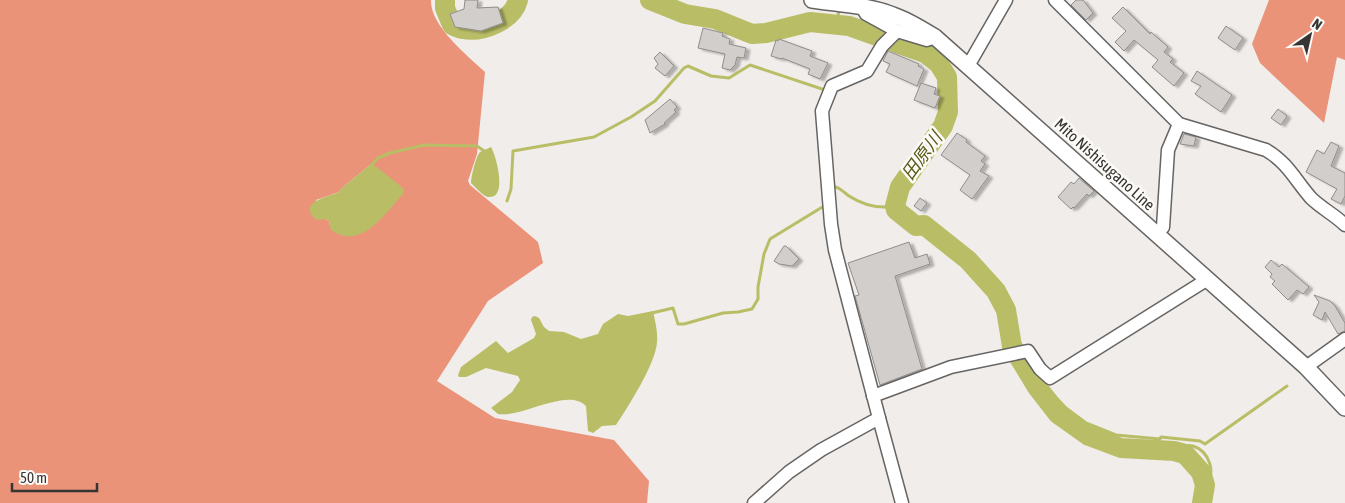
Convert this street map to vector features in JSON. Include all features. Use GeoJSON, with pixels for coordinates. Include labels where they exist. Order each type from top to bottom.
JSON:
{"type":"FeatureCollection","features":[{"type":"Feature","properties":{"kind":"main road","name":"Mito Nishisugano Line"},"geometry":{"type":"LineString","coordinates":[[812,0],[892,14],[935,37],[1306,367],[1345,408]]}},
{"type":"Feature","properties":{"kind":"street"},"geometry":{"type":"LineString","coordinates":[[968,66],[1006,0]]}},
{"type":"Feature","properties":{"kind":"street"},"geometry":{"type":"LineString","coordinates":[[1056,0],[1179,124],[1266,150],[1276,156],[1287,166],[1312,199],[1345,225]]}},
{"type":"Feature","properties":{"kind":"street"},"geometry":{"type":"LineString","coordinates":[[862,8],[866,14],[895,33],[927,40],[935,37]]}},
{"type":"Feature","properties":{"kind":"street"},"geometry":{"type":"LineString","coordinates":[[895,33],[882,46],[867,70],[832,86],[822,111],[831,224],[835,250],[902,503]]}},
{"type":"Feature","properties":{"kind":"street"},"geometry":{"type":"LineString","coordinates":[[1157,234],[1163,227],[1168,150],[1179,124]]}},
{"type":"Feature","properties":{"kind":"street"},"geometry":{"type":"LineString","coordinates":[[873,396],[951,367],[1028,351],[1040,369],[1050,378],[1208,279]]}},
{"type":"Feature","properties":{"kind":"street"},"geometry":{"type":"LineString","coordinates":[[1306,367],[1344,341]]}},
{"type":"Feature","properties":{"kind":"street"},"geometry":{"type":"LineString","coordinates":[[754,503],[789,472],[821,450],[879,418]]}},
{"type":"Feature","properties":{"kind":"shaded area"},"geometry":{"type":"Polygon","coordinates":[[[0,0],[431,0],[436,20],[443,30],[485,72],[477,154],[468,181],[470,185],[538,242],[543,263],[488,301],[437,381],[495,418],[614,440],[649,481],[647,503],[0,503],[0,0]],[[371,164],[339,192],[316,200],[330,225],[371,164]]]}},
{"type":"Feature","properties":{"kind":"shaded area"},"geometry":{"type":"Polygon","coordinates":[[[1269,0],[1345,0],[1345,60],[1337,57],[1324,123],[1260,63],[1252,44],[1269,0]]]}},
{"type":"Feature","properties":{"kind":"shaded area"},"geometry":{"type":"Polygon","coordinates":[[[491,147],[498,167],[499,184],[495,196],[487,197],[471,183],[478,154],[491,147]]]}},
{"type":"Feature","properties":{"kind":"shaded area"},"geometry":{"type":"Polygon","coordinates":[[[371,164],[404,189],[403,194],[372,227],[352,236],[342,235],[331,230],[329,221],[325,219],[317,220],[311,214],[310,209],[312,205],[321,199],[339,192],[371,164]]]}},
{"type":"Feature","properties":{"kind":"shaded area"},"geometry":{"type":"Polygon","coordinates":[[[653,311],[657,330],[657,342],[647,373],[616,425],[602,426],[593,433],[588,431],[586,406],[578,401],[556,401],[520,412],[498,414],[491,408],[512,392],[520,380],[518,376],[486,368],[466,377],[459,377],[458,375],[461,367],[496,341],[508,353],[534,338],[536,334],[531,320],[535,316],[539,318],[544,327],[549,331],[564,332],[581,339],[598,334],[603,324],[618,314],[628,316],[653,311]]]}},
{"type":"Feature","properties":{"kind":"building"},"geometry":{"type":"Polygon","coordinates":[[[465,0],[478,0],[477,8],[498,7],[503,23],[481,31],[455,27],[450,14],[464,9],[465,0]]]}},
{"type":"Feature","properties":{"kind":"building"},"geometry":{"type":"Polygon","coordinates":[[[1076,0],[1083,0],[1093,13],[1086,20],[1071,5],[1076,0]]]}},
{"type":"Feature","properties":{"kind":"building"},"geometry":{"type":"Polygon","coordinates":[[[1123,7],[1150,34],[1151,32],[1168,47],[1164,52],[1173,59],[1170,62],[1184,73],[1174,86],[1152,67],[1158,60],[1134,40],[1124,51],[1115,42],[1126,31],[1112,18],[1123,7]]]}},
{"type":"Feature","properties":{"kind":"building"},"geometry":{"type":"Polygon","coordinates":[[[1226,26],[1243,38],[1235,50],[1218,38],[1226,26]]]}},
{"type":"Feature","properties":{"kind":"building"},"geometry":{"type":"Polygon","coordinates":[[[703,28],[723,33],[722,36],[730,39],[729,44],[746,48],[744,58],[737,57],[735,65],[730,70],[722,68],[725,54],[698,48],[703,28]]]}},
{"type":"Feature","properties":{"kind":"building"},"geometry":{"type":"Polygon","coordinates":[[[779,39],[812,51],[810,56],[828,63],[820,79],[808,74],[810,69],[782,58],[771,56],[776,40],[778,41],[779,39]]]}},
{"type":"Feature","properties":{"kind":"building"},"geometry":{"type":"Polygon","coordinates":[[[888,51],[919,64],[918,66],[924,69],[917,86],[886,72],[890,64],[883,61],[888,51]]]}},
{"type":"Feature","properties":{"kind":"building"},"geometry":{"type":"Polygon","coordinates":[[[660,52],[674,66],[665,76],[655,68],[658,64],[654,58],[660,52]]]}},
{"type":"Feature","properties":{"kind":"building"},"geometry":{"type":"Polygon","coordinates":[[[1197,71],[1232,95],[1221,112],[1195,94],[1201,86],[1191,81],[1197,71]]]}},
{"type":"Feature","properties":{"kind":"building"},"geometry":{"type":"Polygon","coordinates":[[[921,83],[936,88],[934,94],[940,96],[935,108],[914,100],[921,83]]]}},
{"type":"Feature","properties":{"kind":"building"},"geometry":{"type":"Polygon","coordinates":[[[670,99],[677,107],[674,110],[676,112],[665,124],[650,133],[645,120],[670,99]]]}},
{"type":"Feature","properties":{"kind":"building"},"geometry":{"type":"Polygon","coordinates":[[[1278,109],[1287,116],[1281,125],[1271,118],[1278,109]]]}},
{"type":"Feature","properties":{"kind":"building"},"geometry":{"type":"Polygon","coordinates":[[[957,133],[985,156],[981,161],[985,164],[980,171],[989,176],[972,199],[960,190],[970,175],[941,155],[957,133]]]}},
{"type":"Feature","properties":{"kind":"building"},"geometry":{"type":"Polygon","coordinates":[[[1184,134],[1196,137],[1194,146],[1180,144],[1184,134]]]}},
{"type":"Feature","properties":{"kind":"building"},"geometry":{"type":"Polygon","coordinates":[[[1331,142],[1339,146],[1331,166],[1345,173],[1345,196],[1341,204],[1331,199],[1337,189],[1306,172],[1317,150],[1324,154],[1331,142]]]}},
{"type":"Feature","properties":{"kind":"building"},"geometry":{"type":"Polygon","coordinates":[[[1079,178],[1094,191],[1089,196],[1087,194],[1071,209],[1058,197],[1071,182],[1074,184],[1079,178]]]}},
{"type":"Feature","properties":{"kind":"building"},"geometry":{"type":"Polygon","coordinates":[[[920,198],[927,203],[921,211],[914,206],[920,198]]]}},
{"type":"Feature","properties":{"kind":"building"},"geometry":{"type":"Polygon","coordinates":[[[909,242],[915,258],[927,254],[930,264],[895,276],[922,369],[880,385],[855,296],[859,295],[848,263],[909,242]]]}},
{"type":"Feature","properties":{"kind":"building"},"geometry":{"type":"Polygon","coordinates":[[[784,246],[799,259],[792,266],[779,264],[774,261],[784,246]]]}},
{"type":"Feature","properties":{"kind":"building"},"geometry":{"type":"Polygon","coordinates":[[[1271,260],[1279,267],[1282,264],[1309,287],[1303,294],[1297,290],[1288,300],[1272,284],[1275,281],[1270,277],[1272,274],[1265,267],[1271,260]]]}},
{"type":"Feature","properties":{"kind":"building"},"geometry":{"type":"Polygon","coordinates":[[[1314,295],[1330,301],[1335,306],[1345,323],[1345,331],[1338,334],[1325,312],[1322,320],[1313,315],[1319,302],[1314,295]]]}},
{"type":"Feature","properties":{"kind":"waterway","name":"田原川"},"geometry":{"type":"LineString","coordinates":[[445,0],[445,8],[452,25],[461,29],[471,30],[488,27],[504,19],[510,14],[518,0]]}},
{"type":"Feature","properties":{"kind":"waterway","name":"田原川"},"geometry":{"type":"LineString","coordinates":[[650,0],[685,14],[715,19],[752,34],[766,33],[810,22],[849,26],[925,53],[939,64],[947,77],[948,112],[943,126],[900,187],[895,206],[896,210],[916,226],[924,225],[968,260],[996,291],[1006,310],[1012,346],[1037,387],[1058,414],[1089,436],[1121,448],[1174,451],[1185,454],[1201,472],[1205,485],[1202,503]]}},
{"type":"Feature","properties":{"kind":"waterway"},"geometry":{"type":"LineString","coordinates":[[835,24],[839,12]]}},
{"type":"Feature","properties":{"kind":"waterway"},"geometry":{"type":"LineString","coordinates":[[886,50],[898,43]]}},
{"type":"Feature","properties":{"kind":"waterway"},"geometry":{"type":"LineString","coordinates":[[507,201],[511,189],[513,151],[594,137],[631,117],[655,101],[684,68],[688,66],[711,76],[729,78],[750,65],[828,91]]}},
{"type":"Feature","properties":{"kind":"waterway"},"geometry":{"type":"LineString","coordinates":[[371,166],[378,158],[390,153],[424,145],[477,146],[487,153]]}},
{"type":"Feature","properties":{"kind":"waterway"},"geometry":{"type":"LineString","coordinates":[[833,186],[865,204],[877,207],[895,206]]}},
{"type":"Feature","properties":{"kind":"waterway"},"geometry":{"type":"LineString","coordinates":[[652,313],[673,308],[678,324],[684,324],[723,313],[752,309],[758,299],[758,287],[764,254],[770,239],[824,206],[824,204]]}},
{"type":"Feature","properties":{"kind":"waterway"},"geometry":{"type":"LineString","coordinates":[[1006,310],[1013,323],[1021,349]]}},
{"type":"Feature","properties":{"kind":"waterway"},"geometry":{"type":"LineString","coordinates":[[1022,354],[1025,365],[1066,408],[1086,423],[1116,435],[1160,439],[1161,437],[1200,441],[1205,444],[1287,386]]}},
{"type":"Feature","properties":{"kind":"waterway"},"geometry":{"type":"LineString","coordinates":[[1166,450],[1180,446],[1193,446],[1199,449],[1210,463],[1209,480],[1205,485]]}}]}
